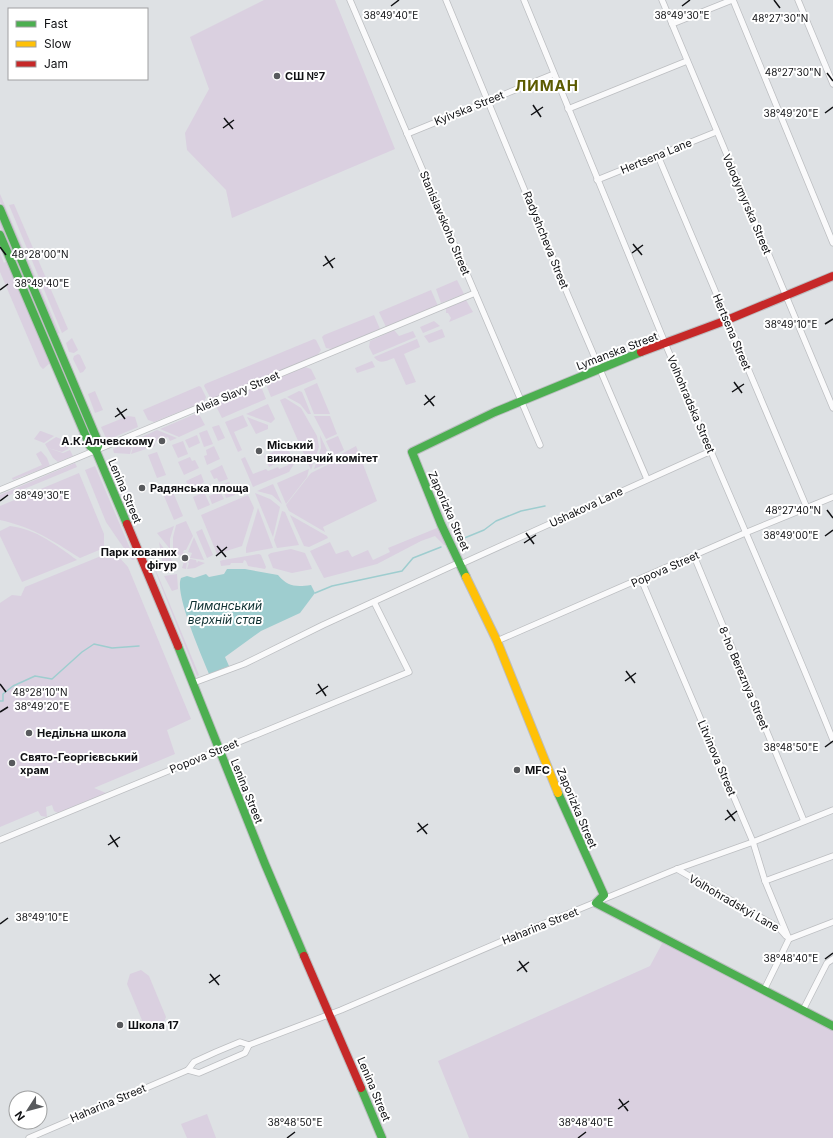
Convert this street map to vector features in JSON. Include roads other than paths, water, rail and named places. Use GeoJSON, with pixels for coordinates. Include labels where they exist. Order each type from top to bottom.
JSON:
{"type":"FeatureCollection","features":[{"type":"Feature","properties":{"kind":"street","name":"Stanislavskoho Street"},"geometry":{"type":"LineString","coordinates":[[350,0],[540,445]]}},
{"type":"Feature","properties":{"kind":"street","name":"Radyshcheva Street"},"geometry":{"type":"LineString","coordinates":[[446,0],[647,479]]}},
{"type":"Feature","properties":{"kind":"street","name":"Volhohradska Street"},"geometry":{"type":"LineString","coordinates":[[524,0],[665,344],[802,663],[833,740]]}},
{"type":"Feature","properties":{"kind":"street","name":"Volodymyrska Street"},"geometry":{"type":"LineString","coordinates":[[662,0],[716,132],[833,408]]}},
{"type":"Feature","properties":{"kind":"street"},"geometry":{"type":"LineString","coordinates":[[672,24],[732,0],[833,243]]}},
{"type":"Feature","properties":{"kind":"street"},"geometry":{"type":"LineString","coordinates":[[798,0],[833,84]]}},
{"type":"Feature","properties":{"kind":"street"},"geometry":{"type":"LineString","coordinates":[[568,109],[687,61]]}},
{"type":"Feature","properties":{"kind":"street","name":"Kyivska Street"},"geometry":{"type":"LineString","coordinates":[[406,134],[554,74]]}},
{"type":"Feature","properties":{"kind":"street","name":"Hertsena Lane"},"geometry":{"type":"LineString","coordinates":[[597,180],[716,132]]}},
{"type":"Feature","properties":{"kind":"street","name":"Hertsena Street"},"geometry":{"type":"LineString","coordinates":[[658,156],[807,508]]}},
{"type":"Feature","properties":{"kind":"street","name":"Lenina Street"},"geometry":{"type":"LineString","coordinates":[[0,209],[99,444],[96,451]]}},
{"type":"Feature","properties":{"kind":"street","name":"Lenina Street"},"geometry":{"type":"LineString","coordinates":[[0,235],[90,446],[96,451],[193,683],[265,864],[382,1138]]}},
{"type":"Feature","properties":{"kind":"street","name":"Lymanska Street"},"geometry":{"type":"LineString","coordinates":[[412,452],[521,401],[600,368],[727,320],[833,276]]}},
{"type":"Feature","properties":{"kind":"street","name":"Aleia Slavy Street"},"geometry":{"type":"LineString","coordinates":[[0,490],[475,293]]}},
{"type":"Feature","properties":{"kind":"street","name":"Ushakova Lane"},"geometry":{"type":"LineString","coordinates":[[193,683],[244,664],[323,625],[456,564],[461,564],[711,451]]}},
{"type":"Feature","properties":{"kind":"street","name":"Zaporizka Street"},"geometry":{"type":"LineString","coordinates":[[412,452],[441,524],[497,641],[563,806],[604,895],[596,903]]}},
{"type":"Feature","properties":{"kind":"street","name":"Popova Street"},"geometry":{"type":"LineString","coordinates":[[497,641],[745,533],[833,497]]}},
{"type":"Feature","properties":{"kind":"street","name":"8-ho Bereznya Street"},"geometry":{"type":"LineString","coordinates":[[694,556],[804,821]]}},
{"type":"Feature","properties":{"kind":"street","name":"Litvinova Street"},"geometry":{"type":"LineString","coordinates":[[641,579],[753,842],[765,881],[789,939]]}},
{"type":"Feature","properties":{"kind":"street","name":"Popova Street"},"geometry":{"type":"LineString","coordinates":[[0,840],[409,672],[374,602]]}},
{"type":"Feature","properties":{"kind":"street","name":"Haharina Street"},"geometry":{"type":"LineString","coordinates":[[188,1070],[199,1073],[244,1053],[249,1045],[329,1014],[677,870],[833,810]]}},
{"type":"Feature","properties":{"kind":"street"},"geometry":{"type":"LineString","coordinates":[[765,881],[833,856]]}},
{"type":"Feature","properties":{"kind":"street","name":"Volhohradskyi Lane"},"geometry":{"type":"LineString","coordinates":[[677,870],[779,928],[789,939]]}},
{"type":"Feature","properties":{"kind":"street"},"geometry":{"type":"LineString","coordinates":[[596,903],[833,1026]]}},
{"type":"Feature","properties":{"kind":"street"},"geometry":{"type":"LineString","coordinates":[[764,990],[789,939],[833,922]]}},
{"type":"Feature","properties":{"kind":"street"},"geometry":{"type":"LineString","coordinates":[[803,1010],[827,963],[833,959]]}},
{"type":"Feature","properties":{"kind":"street","name":"Haharina Street"},"geometry":{"type":"LineString","coordinates":[[29,1138],[188,1070],[194,1062],[240,1042],[249,1045]]}},
{"type":"Feature","properties":{"kind":"water","name":"Лиманський верхній став"},"geometry":{"type":"Polygon","coordinates":[[[227,569],[245,569],[278,575],[289,584],[301,586],[311,585],[315,593],[300,613],[261,631],[225,657],[229,666],[209,674],[185,611],[181,597],[181,578],[187,576],[194,578],[206,574],[209,577],[224,574],[227,569]]]}},
{"type":"Feature","properties":{"kind":"waterway"},"geometry":{"type":"LineString","coordinates":[[462,539],[484,530],[496,521],[521,511],[545,506]]}},
{"type":"Feature","properties":{"kind":"waterway"},"geometry":{"type":"LineString","coordinates":[[315,593],[332,586],[402,571],[413,558],[441,547]]}},
{"type":"Feature","properties":{"kind":"waterway"},"geometry":{"type":"LineString","coordinates":[[0,701],[3,701],[3,694],[13,686],[35,676],[52,679],[82,652],[94,644],[112,648],[139,646]]}},
{"type":"Feature","properties":{"kind":"place","name":"СШ №7"},"geometry":{"type":"Point","coordinates":[277,76]}},
{"type":"Feature","properties":{"kind":"place","name":"А.К.Алчевскому"},"geometry":{"type":"Point","coordinates":[162,441]}},
{"type":"Feature","properties":{"kind":"place","name":"Міський виконавчий комітет"},"geometry":{"type":"Point","coordinates":[259,451]}},
{"type":"Feature","properties":{"kind":"place","name":"Радянська площа"},"geometry":{"type":"Point","coordinates":[142,488]}},
{"type":"Feature","properties":{"kind":"place","name":"Парк кованих фігур"},"geometry":{"type":"Point","coordinates":[185,558]}},
{"type":"Feature","properties":{"kind":"place","name":"Недільна школа"},"geometry":{"type":"Point","coordinates":[29,733]}},
{"type":"Feature","properties":{"kind":"place","name":"Свято-Георгієвський храм"},"geometry":{"type":"Point","coordinates":[12,763]}},
{"type":"Feature","properties":{"kind":"place","name":"MFC"},"geometry":{"type":"Point","coordinates":[517,770]}},
{"type":"Feature","properties":{"kind":"place","name":"Школа 17"},"geometry":{"type":"Point","coordinates":[120,1025]}},
{"type":"Feature","properties":{"kind":"district","name":"ЛИМАН"},"geometry":{"type":"Point","coordinates":[547,85]}}]}
